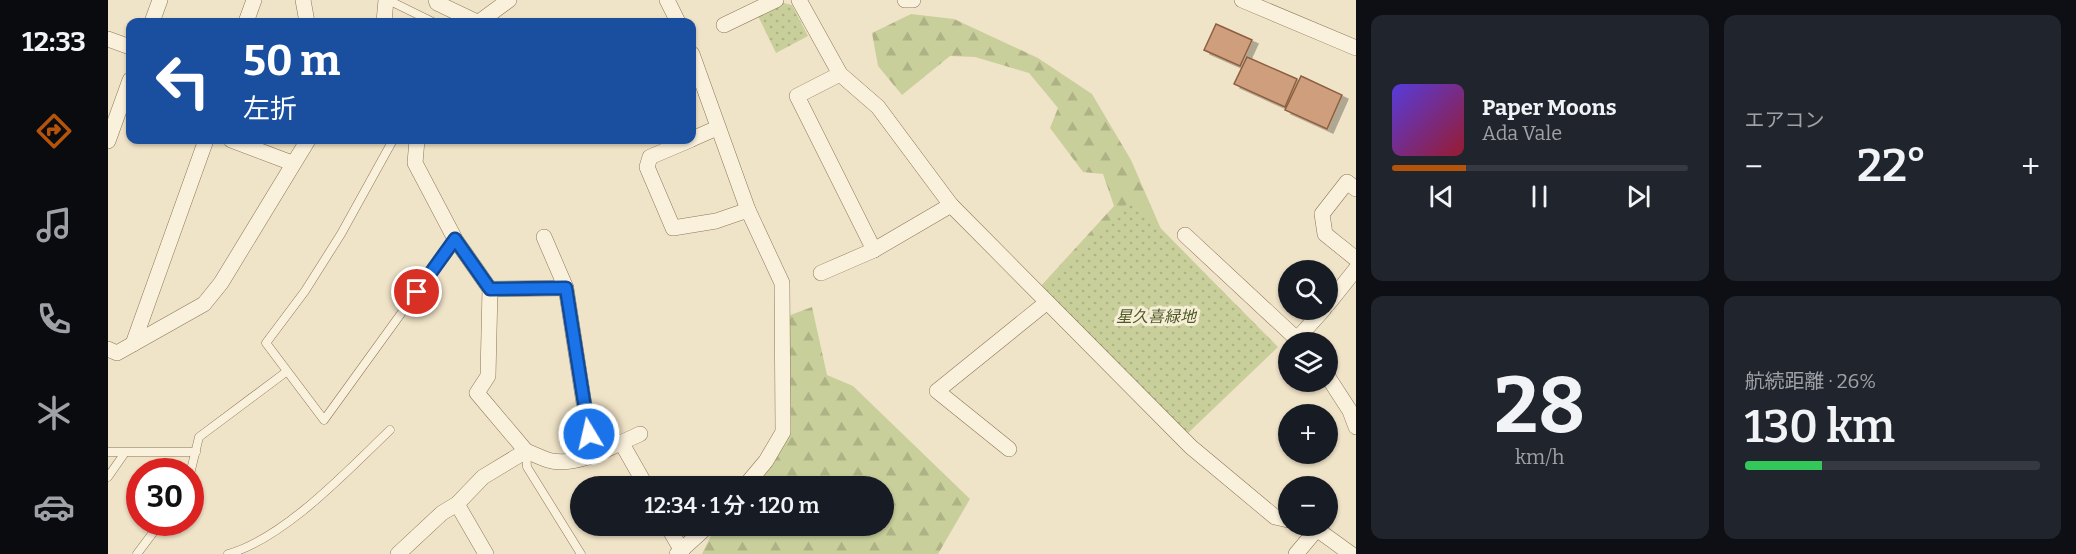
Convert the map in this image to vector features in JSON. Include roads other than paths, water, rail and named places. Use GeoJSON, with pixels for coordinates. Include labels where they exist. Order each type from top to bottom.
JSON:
{"type":"FeatureCollection","features":[{"type":"Feature","properties":{"kind":"street"},"geometry":{"type":"LineString","coordinates":[[153,18],[160,0]]}},
{"type":"Feature","properties":{"kind":"street"},"geometry":{"type":"LineString","coordinates":[[247,18],[254,0]]}},
{"type":"Feature","properties":{"kind":"street"},"geometry":{"type":"LineString","coordinates":[[303,0],[306,18]]}},
{"type":"Feature","properties":{"kind":"street"},"geometry":{"type":"LineString","coordinates":[[385,18],[387,0]]}},
{"type":"Feature","properties":{"kind":"street"},"geometry":{"type":"LineString","coordinates":[[436,0],[437,3],[469,18]]}},
{"type":"Feature","properties":{"kind":"street"},"geometry":{"type":"LineString","coordinates":[[484,18],[509,0]]}},
{"type":"Feature","properties":{"kind":"street"},"geometry":{"type":"LineString","coordinates":[[667,0],[676,18]]}},
{"type":"Feature","properties":{"kind":"street"},"geometry":{"type":"LineString","coordinates":[[724,25],[776,0]]}},
{"type":"Feature","properties":{"kind":"street"},"geometry":{"type":"LineString","coordinates":[[799,0],[840,75],[878,107],[951,205],[1191,447],[1278,518]]}},
{"type":"Feature","properties":{"kind":"street"},"geometry":{"type":"LineString","coordinates":[[905,0],[914,0]]}},
{"type":"Feature","properties":{"kind":"street"},"geometry":{"type":"LineString","coordinates":[[1242,0],[1356,48]]}},
{"type":"Feature","properties":{"kind":"street"},"geometry":{"type":"LineString","coordinates":[[108,39],[126,46]]}},
{"type":"Feature","properties":{"kind":"street"},"geometry":{"type":"LineString","coordinates":[[696,66],[748,210],[782,283],[783,432],[754,476]]}},
{"type":"Feature","properties":{"kind":"street"},"geometry":{"type":"LineString","coordinates":[[840,75],[798,96],[874,250]]}},
{"type":"Feature","properties":{"kind":"street"},"geometry":{"type":"LineString","coordinates":[[108,94],[126,102]]}},
{"type":"Feature","properties":{"kind":"street"},"geometry":{"type":"LineString","coordinates":[[108,141],[126,104]]}},
{"type":"Feature","properties":{"kind":"street"},"geometry":{"type":"LineString","coordinates":[[696,137],[717,128]]}},
{"type":"Feature","properties":{"kind":"street"},"geometry":{"type":"LineString","coordinates":[[133,344],[205,144]]}},
{"type":"Feature","properties":{"kind":"street"},"geometry":{"type":"LineString","coordinates":[[242,144],[292,163]]}},
{"type":"Feature","properties":{"kind":"street"},"geometry":{"type":"LineString","coordinates":[[108,349],[117,353],[204,304],[221,283],[305,144]]}},
{"type":"Feature","properties":{"kind":"street"},"geometry":{"type":"LineString","coordinates":[[417,144],[415,163],[455,239],[490,289],[488,376],[477,393],[526,451],[552,461],[568,461],[592,455],[640,434]]}},
{"type":"Feature","properties":{"kind":"street"},"geometry":{"type":"LineString","coordinates":[[680,144],[650,157],[646,167],[672,228],[716,222],[748,210]]}},
{"type":"Feature","properties":{"kind":"street"},"geometry":{"type":"LineString","coordinates":[[1356,189],[1347,182],[1322,214],[1325,234],[1356,259]]}},
{"type":"Feature","properties":{"kind":"street"},"geometry":{"type":"LineString","coordinates":[[821,273],[874,250],[951,205]]}},
{"type":"Feature","properties":{"kind":"street"},"geometry":{"type":"LineString","coordinates":[[1185,235],[1289,332]]}},
{"type":"Feature","properties":{"kind":"street"},"geometry":{"type":"LineString","coordinates":[[544,237],[566,288],[592,455]]}},
{"type":"Feature","properties":{"kind":"street"},"geometry":{"type":"LineString","coordinates":[[1338,292],[1356,269]]}},
{"type":"Feature","properties":{"kind":"street"},"geometry":{"type":"LineString","coordinates":[[490,289],[566,288]]}},
{"type":"Feature","properties":{"kind":"street"},"geometry":{"type":"LineString","coordinates":[[1009,449],[937,391],[1046,303]]}},
{"type":"Feature","properties":{"kind":"street"},"geometry":{"type":"LineString","coordinates":[[1306,332],[1315,320]]}},
{"type":"Feature","properties":{"kind":"street"},"geometry":{"type":"LineString","coordinates":[[1338,392],[1350,411],[1356,427]]}},
{"type":"Feature","properties":{"kind":"street"},"geometry":{"type":"LineString","coordinates":[[621,442],[640,476]]}},
{"type":"Feature","properties":{"kind":"street"},"geometry":{"type":"LineString","coordinates":[[398,554],[442,513],[457,504],[483,477],[526,451]]}},
{"type":"Feature","properties":{"kind":"street"},"geometry":{"type":"LineString","coordinates":[[457,504],[486,554]]}},
{"type":"Feature","properties":{"kind":"street"},"geometry":{"type":"LineString","coordinates":[[673,536],[680,552],[697,536]]}},
{"type":"Feature","properties":{"kind":"street"},"geometry":{"type":"LineString","coordinates":[[1296,554],[1308,536]]}},
{"type":"Feature","properties":{"kind":"street"},"geometry":{"type":"LineString","coordinates":[[1326,536],[1351,554]]}},
{"type":"Feature","properties":{"kind":"lane"},"geometry":{"type":"LineString","coordinates":[[387,0],[425,18]]}},
{"type":"Feature","properties":{"kind":"lane"},"geometry":{"type":"LineString","coordinates":[[391,144],[305,291],[266,343],[324,420],[455,239]]}},
{"type":"Feature","properties":{"kind":"lane"},"geometry":{"type":"LineString","coordinates":[[194,458],[199,437],[286,372]]}},
{"type":"Feature","properties":{"kind":"lane"},"geometry":{"type":"LineString","coordinates":[[228,554],[242,550],[305,511],[390,430]]}},
{"type":"Feature","properties":{"kind":"lane"},"geometry":{"type":"LineString","coordinates":[[526,451],[527,467],[581,554]]}},
{"type":"Feature","properties":{"kind":"lane"},"geometry":{"type":"LineString","coordinates":[[108,452],[124,454],[196,452]]}},
{"type":"Feature","properties":{"kind":"lane"},"geometry":{"type":"LineString","coordinates":[[108,477],[124,454]]}},
{"type":"Feature","properties":{"kind":"lane"},"geometry":{"type":"LineString","coordinates":[[137,554],[150,536]]}},
{"type":"Feature","properties":{"kind":"park label","name":"星久喜緑地"},"geometry":{"type":"Point","coordinates":[1156,316]}}]}
